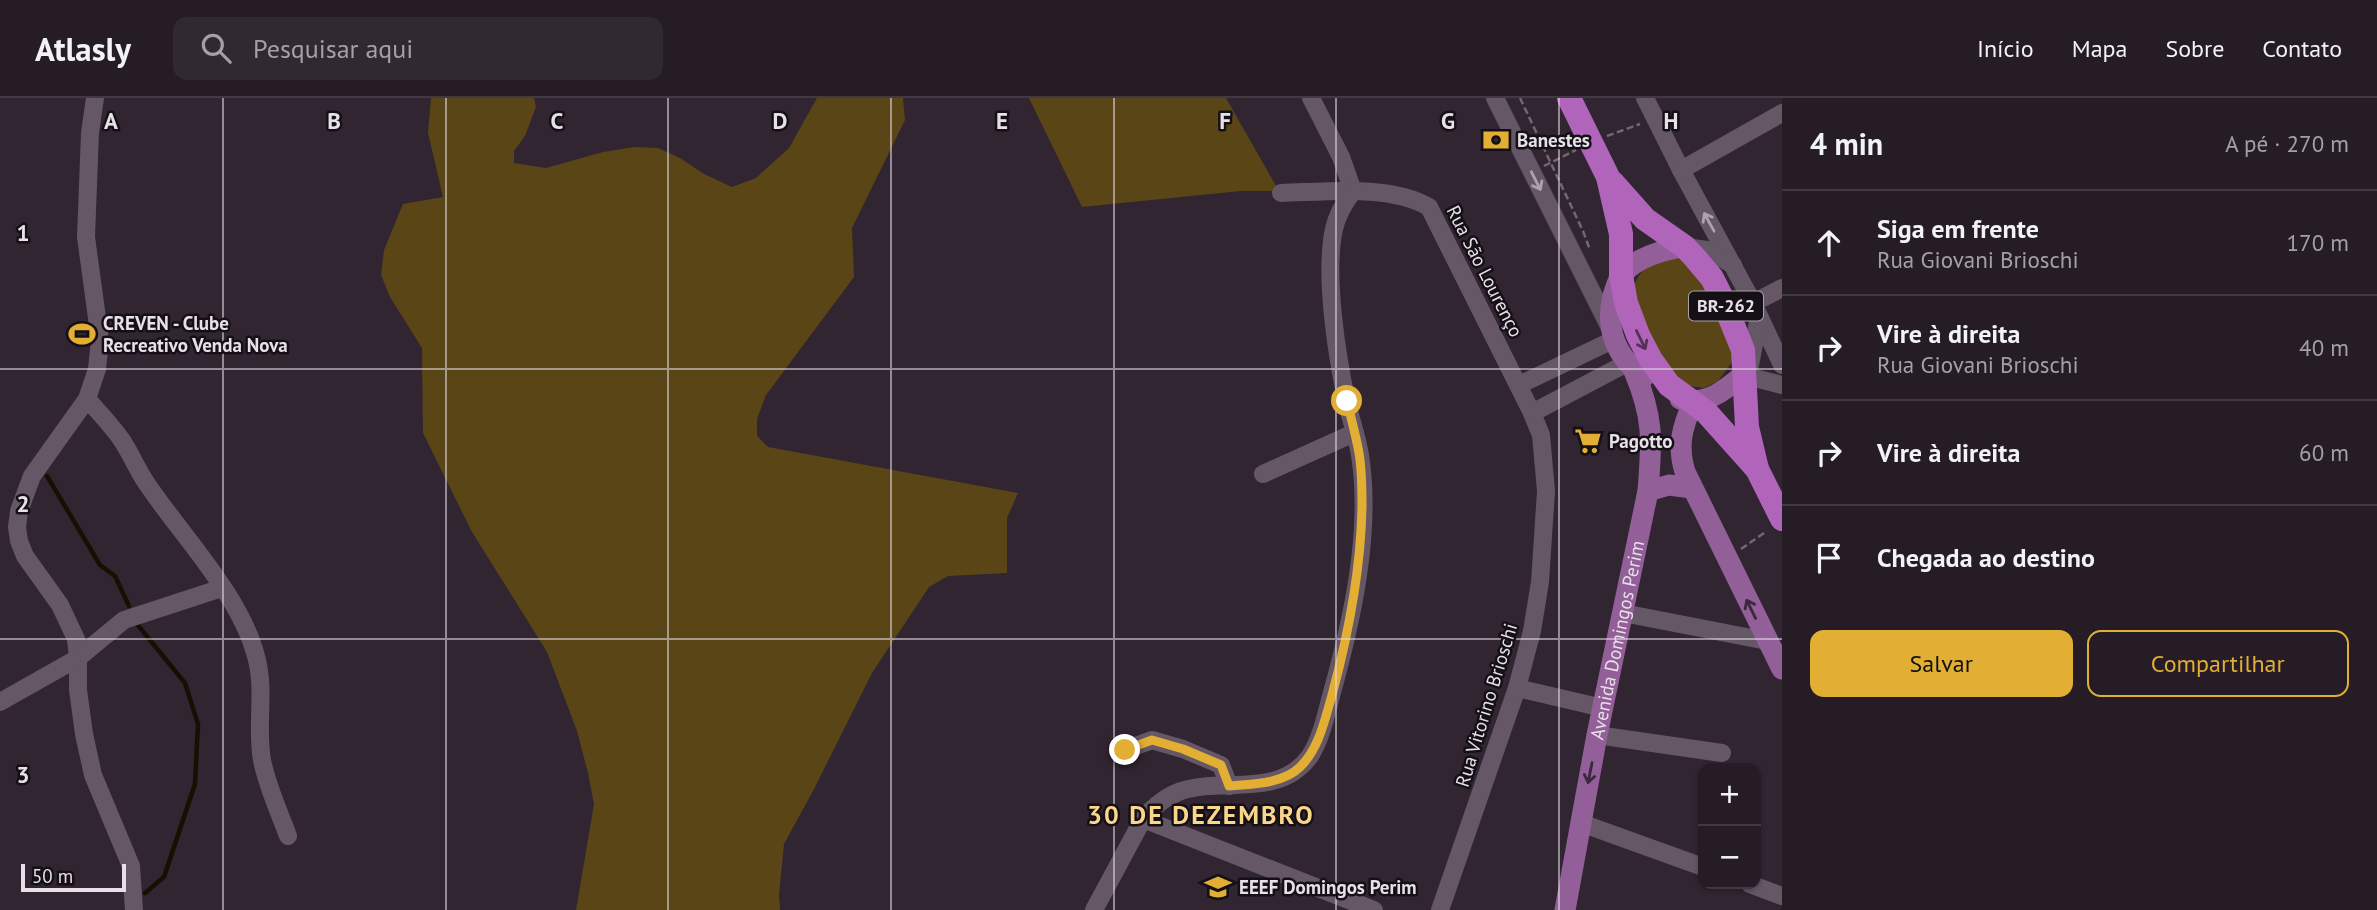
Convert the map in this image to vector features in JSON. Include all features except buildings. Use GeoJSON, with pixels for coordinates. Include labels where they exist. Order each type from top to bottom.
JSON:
{"type":"FeatureCollection","features":[{"type":"Feature","properties":{"kind":"highway","name":"BR-262"},"geometry":{"type":"LineString","coordinates":[[1569,98],[1608,177],[1621,234],[1621,275],[1630,316],[1638,335],[1660,374],[1687,404],[1716,422],[1756,469]]}},
{"type":"Feature","properties":{"kind":"highway","name":"BR-262"},"geometry":{"type":"LineString","coordinates":[[1608,177],[1645,219],[1685,247],[1712,278],[1722,298],[1743,351],[1747,427],[1756,469],[1777,524]]}},
{"type":"Feature","properties":{"kind":"main road"},"geometry":{"type":"LineString","coordinates":[[1611,333],[1612,301],[1621,275],[1645,258],[1685,247]]}},
{"type":"Feature","properties":{"kind":"main road","name":"Avenida Domingos Perim"},"geometry":{"type":"LineString","coordinates":[[1564,910],[1648,491],[1650,418],[1645,397],[1611,333]]}},
{"type":"Feature","properties":{"kind":"main road"},"geometry":{"type":"LineString","coordinates":[[1631,367],[1687,404],[1715,396],[1743,375]]}},
{"type":"Feature","properties":{"kind":"main road"},"geometry":{"type":"LineString","coordinates":[[1687,404],[1681,452],[1685,472],[1782,669]]}},
{"type":"Feature","properties":{"kind":"main road"},"geometry":{"type":"LineString","coordinates":[[1648,491],[1669,485],[1692,488]]}},
{"type":"Feature","properties":{"kind":"street"},"geometry":{"type":"LineString","coordinates":[[95,98],[90,133],[86,237],[100,341],[97,369],[87,399],[32,476],[19,511],[17,527],[25,556],[41,576],[76,639],[78,690],[84,734],[93,775],[131,866],[134,910]]}},
{"type":"Feature","properties":{"kind":"street"},"geometry":{"type":"LineString","coordinates":[[1495,98],[1611,333],[1519,385]]}},
{"type":"Feature","properties":{"kind":"street"},"geometry":{"type":"LineString","coordinates":[[1645,98],[1782,365]]}},
{"type":"Feature","properties":{"kind":"street"},"geometry":{"type":"LineString","coordinates":[[1316,99],[1353,191]]}},
{"type":"Feature","properties":{"kind":"street"},"geometry":{"type":"LineString","coordinates":[[1681,170],[1782,113]]}},
{"type":"Feature","properties":{"kind":"street"},"geometry":{"type":"LineString","coordinates":[[1281,193],[1353,191]]}},
{"type":"Feature","properties":{"kind":"street"},"geometry":{"type":"LineString","coordinates":[[1094,910],[1143,819],[1153,808],[1180,791],[1267,781],[1291,775],[1312,752],[1323,724],[1348,630],[1359,571],[1360,455],[1336,334],[1331,251],[1338,216],[1353,191]]}},
{"type":"Feature","properties":{"kind":"street","name":"Rua São Lourenço"},"geometry":{"type":"LineString","coordinates":[[1353,191],[1401,196],[1429,207],[1519,385]]}},
{"type":"Feature","properties":{"kind":"street"},"geometry":{"type":"LineString","coordinates":[[1685,247],[1706,250],[1733,265]]}},
{"type":"Feature","properties":{"kind":"street"},"geometry":{"type":"LineString","coordinates":[[1782,288],[1756,310],[1750,365],[1743,375],[1782,385]]}},
{"type":"Feature","properties":{"kind":"street"},"geometry":{"type":"LineString","coordinates":[[1532,413],[1631,367]]}},
{"type":"Feature","properties":{"kind":"street","name":"Rua Vitorino Brioschi"},"geometry":{"type":"LineString","coordinates":[[1440,910],[1517,688],[1532,631],[1544,534],[1544,459],[1541,435],[1519,385]]}},
{"type":"Feature","properties":{"kind":"street"},"geometry":{"type":"LineString","coordinates":[[87,399],[122,441],[145,481],[222,588],[252,643],[261,691],[262,759],[266,778],[288,836]]}},
{"type":"Feature","properties":{"kind":"street"},"geometry":{"type":"LineString","coordinates":[[1263,474],[1354,433]]}},
{"type":"Feature","properties":{"kind":"street"},"geometry":{"type":"LineString","coordinates":[[0,702],[78,658],[124,620],[222,588]]}},
{"type":"Feature","properties":{"kind":"street"},"geometry":{"type":"LineString","coordinates":[[1623,613],[1767,641]]}},
{"type":"Feature","properties":{"kind":"street"},"geometry":{"type":"LineString","coordinates":[[1517,688],[1603,708]]}},
{"type":"Feature","properties":{"kind":"street"},"geometry":{"type":"LineString","coordinates":[[1597,735],[1723,753]]}},
{"type":"Feature","properties":{"kind":"street"},"geometry":{"type":"LineString","coordinates":[[1125,750],[1152,740],[1183,749],[1221,765],[1229,786]]}},
{"type":"Feature","properties":{"kind":"street"},"geometry":{"type":"LineString","coordinates":[[1143,819],[1374,910]]}},
{"type":"Feature","properties":{"kind":"street"},"geometry":{"type":"LineString","coordinates":[[1581,823],[1698,865]]}},
{"type":"Feature","properties":{"kind":"street"},"geometry":{"type":"LineString","coordinates":[[1761,888],[1782,895]]}},
{"type":"Feature","properties":{"kind":"path"},"geometry":{"type":"LineString","coordinates":[[1520,98],[1583,231],[1592,256],[1592,266],[1581,271]]}},
{"type":"Feature","properties":{"kind":"path"},"geometry":{"type":"LineString","coordinates":[[1727,559],[1777,524]]}},
{"type":"Feature","properties":{"kind":"shaded area"},"geometry":{"type":"Polygon","coordinates":[[[431,98],[534,98],[536,107],[525,136],[514,151],[514,163],[546,168],[603,152],[635,147],[658,148],[732,187],[756,178],[789,148],[817,98],[903,98],[905,120],[852,228],[854,277],[766,395],[757,419],[757,436],[768,447],[1018,493],[1007,518],[1007,573],[948,576],[929,587],[872,673],[784,844],[780,910],[576,910],[594,804],[577,731],[547,652],[472,532],[423,433],[422,348],[390,297],[381,275],[384,250],[403,204],[443,197],[428,133],[431,98]]]}},
{"type":"Feature","properties":{"kind":"shaded area"},"geometry":{"type":"Polygon","coordinates":[[[1029,98],[1226,98],[1279,191],[1241,191],[1082,207],[1029,98]]]}},
{"type":"Feature","properties":{"kind":"shaded area"},"geometry":{"type":"Polygon","coordinates":[[[1676,255],[1687,258],[1734,342],[1733,361],[1718,381],[1704,388],[1683,385],[1672,378],[1631,296],[1638,278],[1646,268],[1676,255]]]}},
{"type":"Feature","properties":{"kind":"waterway"},"geometry":{"type":"LineString","coordinates":[[47,476],[100,565],[115,576],[129,606]]}},
{"type":"Feature","properties":{"kind":"waterway"},"geometry":{"type":"LineString","coordinates":[[136,623],[185,683],[198,724],[195,784],[164,877],[145,893]]}},
{"type":"Feature","properties":{"kind":"place","name":"Banestes"},"geometry":{"type":"Point","coordinates":[1496,140]}},
{"type":"Feature","properties":{"kind":"place","name":"CREVEN - Clube Recreativo Venda Nova"},"geometry":{"type":"Point","coordinates":[82,334]}},
{"type":"Feature","properties":{"kind":"place","name":"Pagotto"},"geometry":{"type":"Point","coordinates":[1588,441]}},
{"type":"Feature","properties":{"kind":"place","name":"EEEF Domingos Perim"},"geometry":{"type":"Point","coordinates":[1218,887]}},
{"type":"Feature","properties":{"kind":"district","name":"30 DE DEZEMBRO"},"geometry":{"type":"Point","coordinates":[1201,815]}},
{"type":"Feature","properties":{"kind":"route"},"geometry":{"type":"LineString","coordinates":[[1125,750],[1152,740],[1204,756],[1221,765],[1229,786],[1291,775],[1312,752],[1335,683],[1359,571],[1362,525],[1360,455],[1347,401]]}}]}
